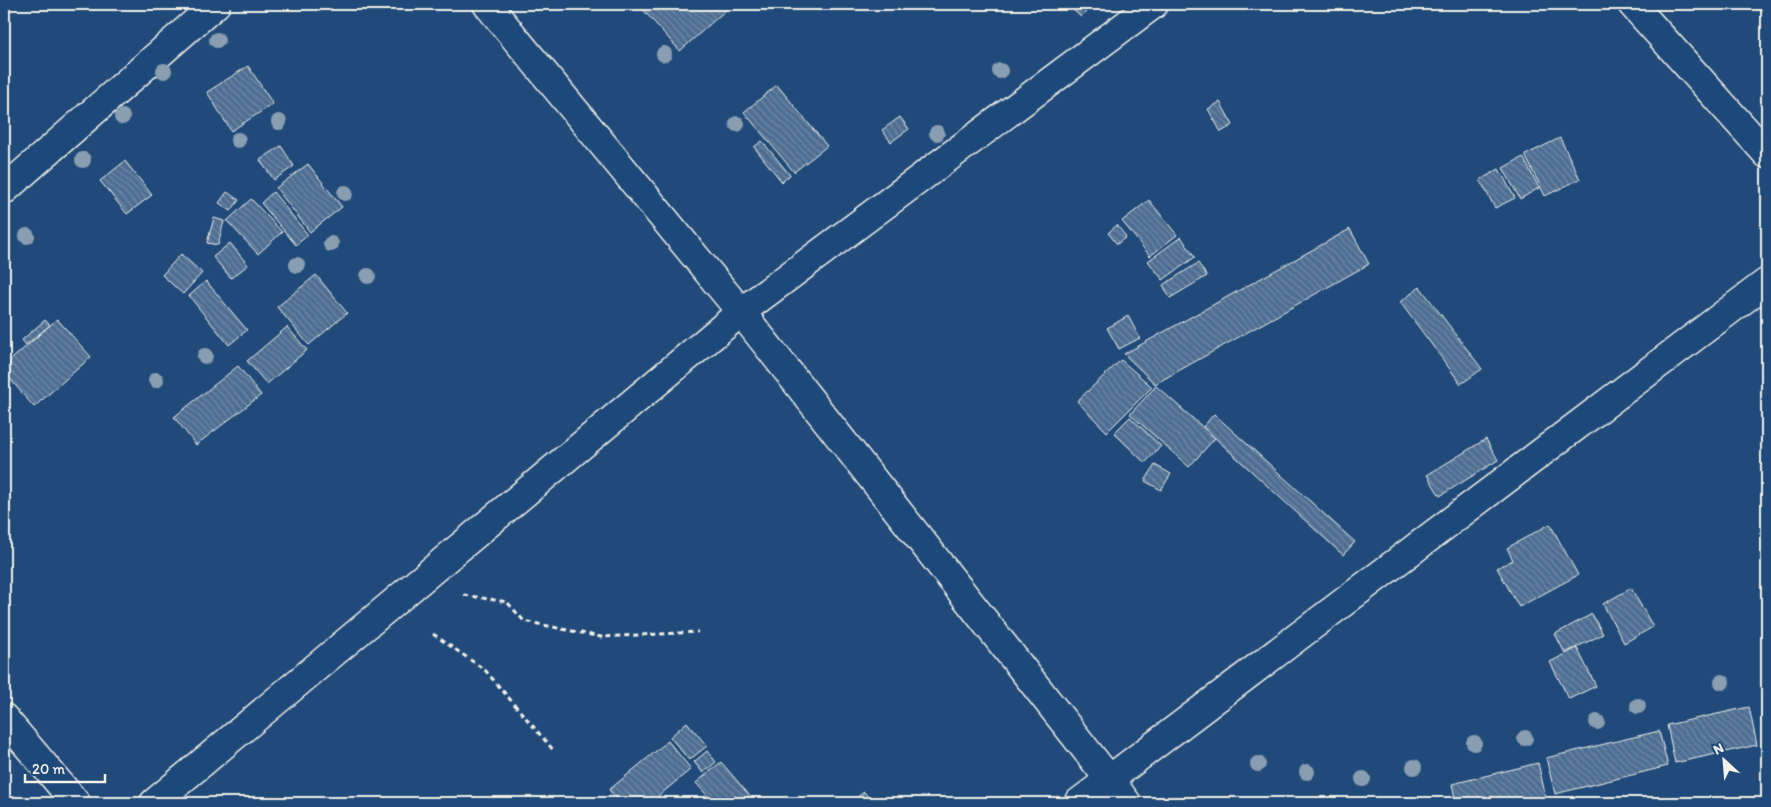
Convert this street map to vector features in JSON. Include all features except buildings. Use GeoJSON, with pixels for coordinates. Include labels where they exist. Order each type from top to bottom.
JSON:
{"type":"FeatureCollection","features":[{"type":"Feature","properties":{"kind":"street"},"geometry":{"type":"LineString","coordinates":[[4,190],[216,4]]}},
{"type":"Feature","properties":{"kind":"street"},"geometry":{"type":"LineString","coordinates":[[487,4],[741,312],[1126,803]]}},
{"type":"Feature","properties":{"kind":"street"},"geometry":{"type":"LineString","coordinates":[[154,803],[741,312],[1154,4]]}},
{"type":"Feature","properties":{"kind":"street"},"geometry":{"type":"LineString","coordinates":[[1632,4],[1767,154]]}},
{"type":"Feature","properties":{"kind":"street"},"geometry":{"type":"LineString","coordinates":[[1078,803],[1767,282]]}},
{"type":"Feature","properties":{"kind":"street"},"geometry":{"type":"LineString","coordinates":[[4,718],[76,803]]}},
{"type":"Feature","properties":{"kind":"path"},"geometry":{"type":"LineString","coordinates":[[464,595],[507,602],[524,621],[601,637],[698,632]]}},
{"type":"Feature","properties":{"kind":"path"},"geometry":{"type":"LineString","coordinates":[[433,634],[486,670],[555,752]]}}]}
